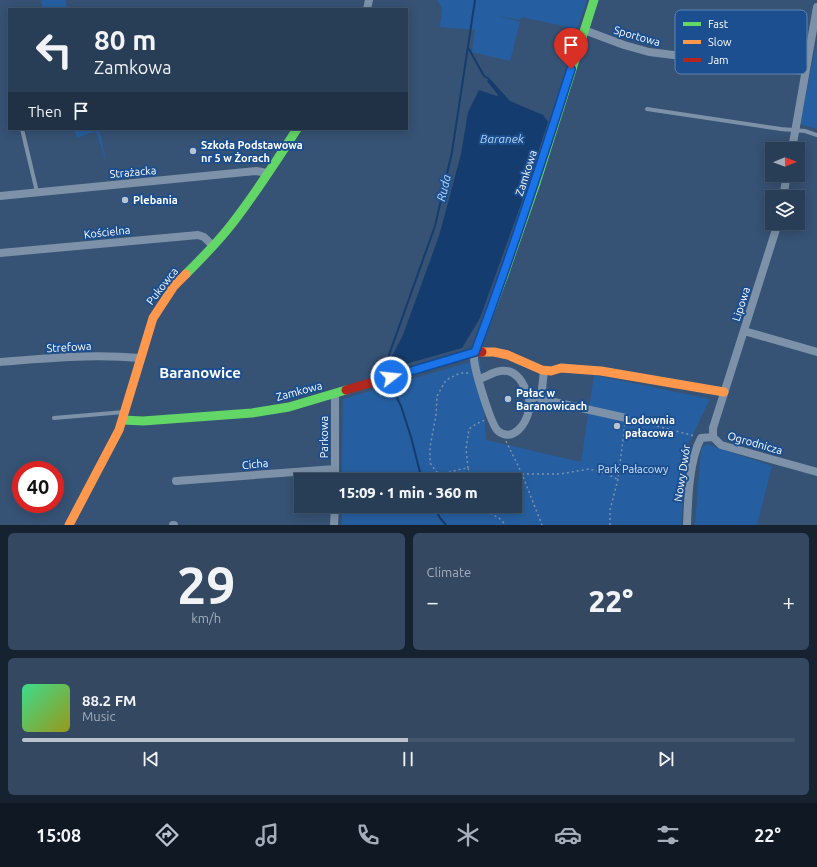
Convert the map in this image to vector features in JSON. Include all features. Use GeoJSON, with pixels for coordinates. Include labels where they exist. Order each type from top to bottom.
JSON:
{"type":"FeatureCollection","features":[{"type":"Feature","properties":{"kind":"street","name":"Zamkowa"},"geometry":{"type":"LineString","coordinates":[[475,352],[536,183],[594,0]]}},
{"type":"Feature","properties":{"kind":"street"},"geometry":{"type":"LineString","coordinates":[[807,62],[816,24],[817,7]]}},
{"type":"Feature","properties":{"kind":"street","name":"Sportowa"},"geometry":{"type":"LineString","coordinates":[[584,30],[624,45],[649,52],[675,55]]}},
{"type":"Feature","properties":{"kind":"street"},"geometry":{"type":"LineString","coordinates":[[793,142],[804,74]]}},
{"type":"Feature","properties":{"kind":"street","name":"Pukowca"},"geometry":{"type":"LineString","coordinates":[[69,525],[100,469],[124,416],[152,318],[162,301],[174,286],[228,229],[296,130]]}},
{"type":"Feature","properties":{"kind":"street","name":"Strażacka"},"geometry":{"type":"LineString","coordinates":[[0,196],[256,171],[268,173]]}},
{"type":"Feature","properties":{"kind":"street","name":"Lipowa"},"geometry":{"type":"LineString","coordinates":[[724,392],[776,230]]}},
{"type":"Feature","properties":{"kind":"street","name":"Kościelna"},"geometry":{"type":"LineString","coordinates":[[0,253],[198,235],[204,237],[213,246]]}},
{"type":"Feature","properties":{"kind":"street"},"geometry":{"type":"LineString","coordinates":[[744,331],[817,352]]}},
{"type":"Feature","properties":{"kind":"street","name":"Zamkowa"},"geometry":{"type":"LineString","coordinates":[[124,416],[143,421],[270,411],[289,407],[475,352],[508,354],[544,370],[551,371],[561,368],[601,372],[724,392]]}},
{"type":"Feature","properties":{"kind":"street"},"geometry":{"type":"LineString","coordinates":[[475,352],[474,359],[478,376],[490,418],[497,430],[505,435],[510,435],[516,432],[521,427],[530,409],[529,398],[518,375],[508,371],[499,371],[478,376]]}},
{"type":"Feature","properties":{"kind":"street","name":"Strefowa"},"geometry":{"type":"LineString","coordinates":[[0,362],[67,357],[116,356],[140,358]]}},
{"type":"Feature","properties":{"kind":"street"},"geometry":{"type":"LineString","coordinates":[[541,399],[544,370]]}},
{"type":"Feature","properties":{"kind":"street","name":"Ogrodnicza"},"geometry":{"type":"LineString","coordinates":[[724,392],[713,428],[713,437],[721,445],[817,472]]}},
{"type":"Feature","properties":{"kind":"street","name":"Parkowa"},"geometry":{"type":"LineString","coordinates":[[335,393],[335,473]]}},
{"type":"Feature","properties":{"kind":"street"},"geometry":{"type":"LineString","coordinates":[[529,398],[541,399],[626,418]]}},
{"type":"Feature","properties":{"kind":"street","name":"Nowy Dwór"},"geometry":{"type":"LineString","coordinates":[[687,525],[689,492],[696,446],[700,438],[713,437]]}},
{"type":"Feature","properties":{"kind":"street","name":"Cicha"},"geometry":{"type":"LineString","coordinates":[[176,481],[335,469]]}},
{"type":"Feature","properties":{"kind":"street"},"geometry":{"type":"LineString","coordinates":[[334,525],[335,513]]}},
{"type":"Feature","properties":{"kind":"lane"},"geometry":{"type":"LineString","coordinates":[[647,109],[781,129],[806,131],[817,134]]}},
{"type":"Feature","properties":{"kind":"lane"},"geometry":{"type":"LineString","coordinates":[[22,130],[37,192]]}},
{"type":"Feature","properties":{"kind":"lane"},"geometry":{"type":"LineString","coordinates":[[54,418],[124,416]]}},
{"type":"Feature","properties":{"kind":"path"},"geometry":{"type":"LineString","coordinates":[[468,468],[438,475],[430,463],[430,447],[436,415],[437,396],[446,380],[460,373],[478,376]]}},
{"type":"Feature","properties":{"kind":"path"},"geometry":{"type":"LineString","coordinates":[[469,473],[466,449],[469,429],[490,418]]}},
{"type":"Feature","properties":{"kind":"path"},"geometry":{"type":"LineString","coordinates":[[610,525],[610,510],[618,480],[626,418],[700,438]]}},
{"type":"Feature","properties":{"kind":"path"},"geometry":{"type":"LineString","coordinates":[[505,435],[506,442],[522,473]]}},
{"type":"Feature","properties":{"kind":"path"},"geometry":{"type":"LineString","coordinates":[[542,525],[522,474],[560,474],[589,469],[605,472],[618,480]]}},
{"type":"Feature","properties":{"kind":"path"},"geometry":{"type":"LineString","coordinates":[[490,513],[499,518],[506,525]]}},
{"type":"Feature","properties":{"kind":"green space"},"geometry":{"type":"Polygon","coordinates":[[[41,0],[66,0],[67,8],[43,8],[41,0]]]}},
{"type":"Feature","properties":{"kind":"green space"},"geometry":{"type":"Polygon","coordinates":[[[437,0],[587,0],[577,29],[522,17],[520,20],[499,16],[520,22],[510,61],[472,52],[475,30],[440,27],[442,8],[437,0]]]}},
{"type":"Feature","properties":{"kind":"green space"},"geometry":{"type":"Polygon","coordinates":[[[817,40],[817,129],[800,124],[817,40]]]}},
{"type":"Feature","properties":{"kind":"green space"},"geometry":{"type":"Polygon","coordinates":[[[74,130],[99,130],[107,164],[96,131],[77,138],[74,130]]]}},
{"type":"Feature","properties":{"kind":"green space","name":"Park Pałacowy"},"geometry":{"type":"Polygon","coordinates":[[[480,359],[486,440],[581,462],[594,375],[710,399],[687,447],[681,525],[342,525],[342,513],[522,513],[522,473],[342,473],[343,399],[480,359]]]}},
{"type":"Feature","properties":{"kind":"green space"},"geometry":{"type":"Polygon","coordinates":[[[706,444],[772,466],[757,525],[695,525],[701,449],[706,444]]]}},
{"type":"Feature","properties":{"kind":"water","name":"Baranek"},"geometry":{"type":"Polygon","coordinates":[[[490,79],[510,101],[543,115],[548,122],[520,207],[480,318],[462,348],[388,369],[391,358],[403,335],[439,236],[461,154],[468,112],[479,90],[497,96],[498,95],[487,81],[490,79]]]}},
{"type":"Feature","properties":{"kind":"waterway","name":"Ruda"},"geometry":{"type":"LineString","coordinates":[[384,369],[435,226],[452,152],[475,0]]}},
{"type":"Feature","properties":{"kind":"waterway"},"geometry":{"type":"LineString","coordinates":[[469,49],[484,76],[489,79]]}},
{"type":"Feature","properties":{"kind":"waterway","name":"Ruda"},"geometry":{"type":"LineString","coordinates":[[390,384],[401,406],[420,473]]}},
{"type":"Feature","properties":{"kind":"waterway","name":"Ruda"},"geometry":{"type":"LineString","coordinates":[[438,513],[446,525]]}},
{"type":"Feature","properties":{"kind":"traffic: fast"},"geometry":{"type":"LineString","coordinates":[[475,352],[536,183],[594,0]]}},
{"type":"Feature","properties":{"kind":"traffic: fast"},"geometry":{"type":"LineString","coordinates":[[186,274],[217,242],[237,218],[296,130]]}},
{"type":"Feature","properties":{"kind":"traffic: fast"},"geometry":{"type":"LineString","coordinates":[[123,420],[143,421],[252,413],[289,407],[346,390]]}},
{"type":"Feature","properties":{"kind":"traffic: slow"},"geometry":{"type":"LineString","coordinates":[[69,525],[119,430],[153,318],[174,286],[186,274]]}},
{"type":"Feature","properties":{"kind":"traffic: slow"},"geometry":{"type":"LineString","coordinates":[[482,352],[494,352],[508,355],[542,370],[551,371],[561,368],[601,371],[724,392]]}},
{"type":"Feature","properties":{"kind":"traffic: jam"},"geometry":{"type":"LineString","coordinates":[[346,390],[475,352],[482,352]]}},
{"type":"Feature","properties":{"kind":"place","name":"Szkoła Podstawowa nr 5 w Żorach"},"geometry":{"type":"Point","coordinates":[193,151]}},
{"type":"Feature","properties":{"kind":"place","name":"Plebania"},"geometry":{"type":"Point","coordinates":[125,200]}},
{"type":"Feature","properties":{"kind":"place","name":"Pałac w Baranowicach"},"geometry":{"type":"Point","coordinates":[508,399]}},
{"type":"Feature","properties":{"kind":"place","name":"Lodownia pałacowa"},"geometry":{"type":"Point","coordinates":[617,426]}},
{"type":"Feature","properties":{"kind":"district","name":"Baranowice"},"geometry":{"type":"Point","coordinates":[200,373]}},
{"type":"Feature","properties":{"kind":"route"},"geometry":{"type":"LineString","coordinates":[[391,377],[475,352],[536,183],[571,69]]}}]}
